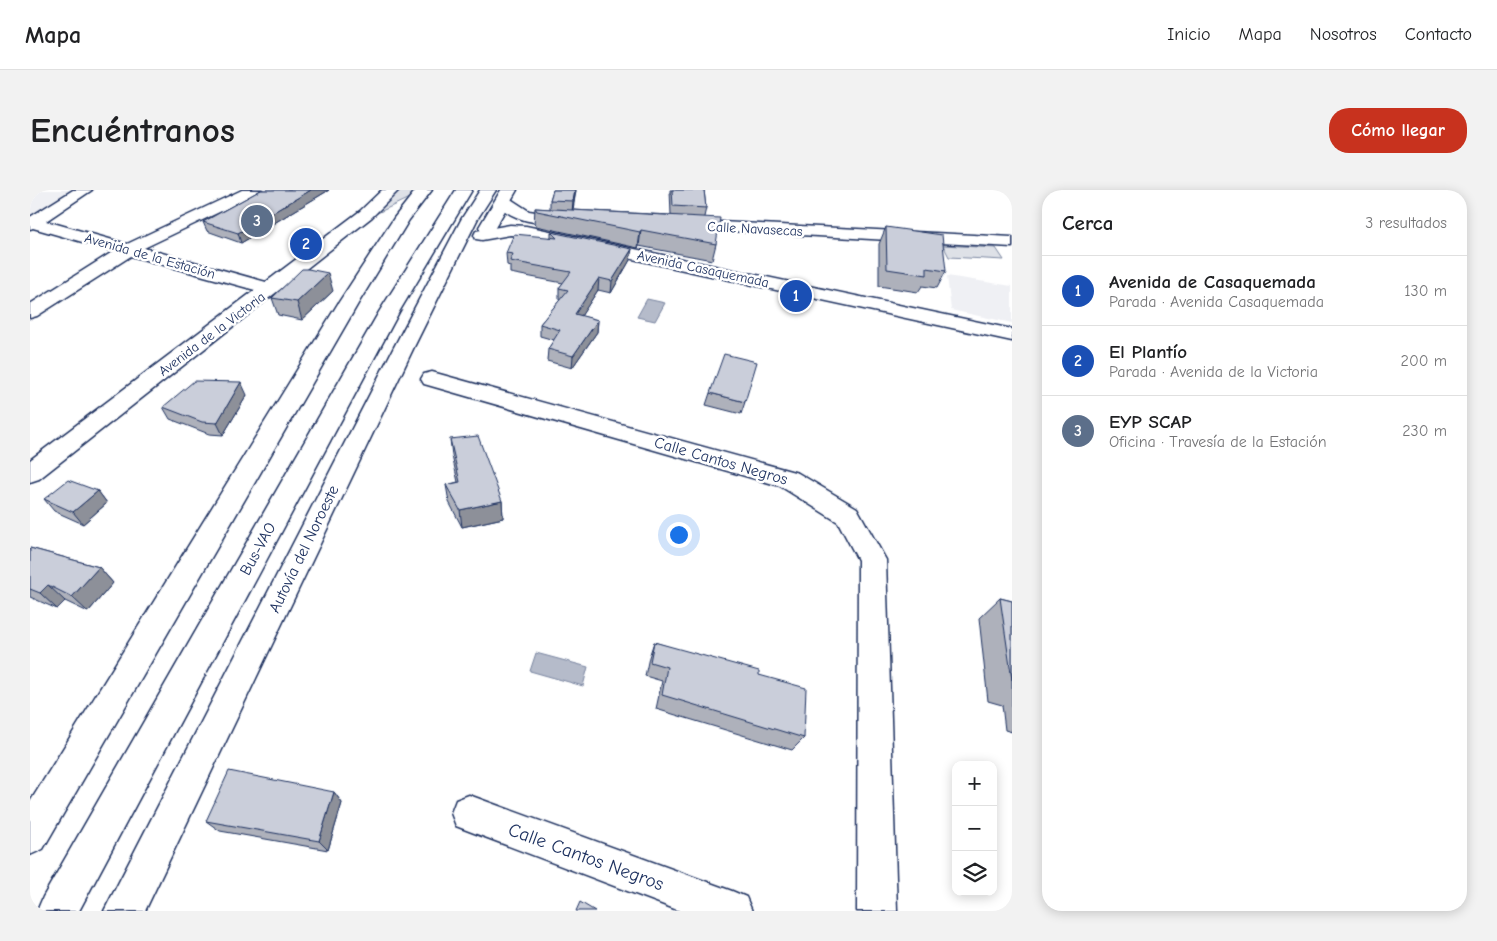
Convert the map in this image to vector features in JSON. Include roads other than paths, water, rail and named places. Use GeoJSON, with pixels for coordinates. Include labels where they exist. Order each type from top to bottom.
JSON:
{"type":"FeatureCollection","features":[{"type":"Feature","properties":{"kind":"main road"},"geometry":{"type":"LineString","coordinates":[[31,223],[84,190]]}},
{"type":"Feature","properties":{"kind":"main road"},"geometry":{"type":"LineString","coordinates":[[30,312],[129,249],[254,190]]}},
{"type":"Feature","properties":{"kind":"main road","name":"Avenida de la Victoria"},"geometry":{"type":"LineString","coordinates":[[30,473],[270,290],[366,214],[390,190]]}},
{"type":"Feature","properties":{"kind":"main road"},"geometry":{"type":"LineString","coordinates":[[30,836],[349,302],[402,218],[424,190]]}},
{"type":"Feature","properties":{"kind":"main road"},"geometry":{"type":"LineString","coordinates":[[55,911],[197,620],[375,301],[446,190]]}},
{"type":"Feature","properties":{"kind":"main road","name":"Bus-VAO"},"geometry":{"type":"LineString","coordinates":[[55,911],[389,312],[464,190]]}},
{"type":"Feature","properties":{"kind":"main road","name":"Autovía del Noroeste"},"geometry":{"type":"LineString","coordinates":[[124,911],[403,349],[470,218],[488,190]]}},
{"type":"Feature","properties":{"kind":"main road"},"geometry":{"type":"LineString","coordinates":[[403,349],[421,342],[506,195]]}},
{"type":"Feature","properties":{"kind":"main road"},"geometry":{"type":"LineString","coordinates":[[506,195],[514,212],[531,224],[566,219]]}},
{"type":"Feature","properties":{"kind":"main road","name":"Avenida de la Estación"},"geometry":{"type":"LineString","coordinates":[[31,223],[270,290]]}},
{"type":"Feature","properties":{"kind":"main road","name":"Avenida Casaquemada"},"geometry":{"type":"LineString","coordinates":[[482,235],[531,224],[1012,335]]}},
{"type":"Feature","properties":{"kind":"main road","name":"Calle Navasecas"},"geometry":{"type":"LineString","coordinates":[[665,224],[1012,242]]}},
{"type":"Feature","properties":{"kind":"main road","name":"Calle Cantos Negros"},"geometry":{"type":"LineString","coordinates":[[432,379],[789,479],[848,515],[872,560],[878,911]]}},
{"type":"Feature","properties":{"kind":"main road","name":"Calle Cantos Negros"},"geometry":{"type":"LineString","coordinates":[[469,813],[732,911]]}},
{"type":"Feature","properties":{"kind":"water"},"geometry":{"type":"Polygon","coordinates":[[[647,299],[665,303],[655,321],[637,317],[647,299]]]}},
{"type":"Feature","properties":{"kind":"water"},"geometry":{"type":"Polygon","coordinates":[[[536,653],[588,667],[583,686],[530,671],[536,653]]]}},
{"type":"Feature","properties":{"kind":"place","name":"EYP SCAP"},"geometry":{"type":"Point","coordinates":[257,221]}},
{"type":"Feature","properties":{"kind":"place","name":"El Plantío"},"geometry":{"type":"Point","coordinates":[306,244]}},
{"type":"Feature","properties":{"kind":"place","name":"Avenida de Casaquemada"},"geometry":{"type":"Point","coordinates":[796,296]}}]}
